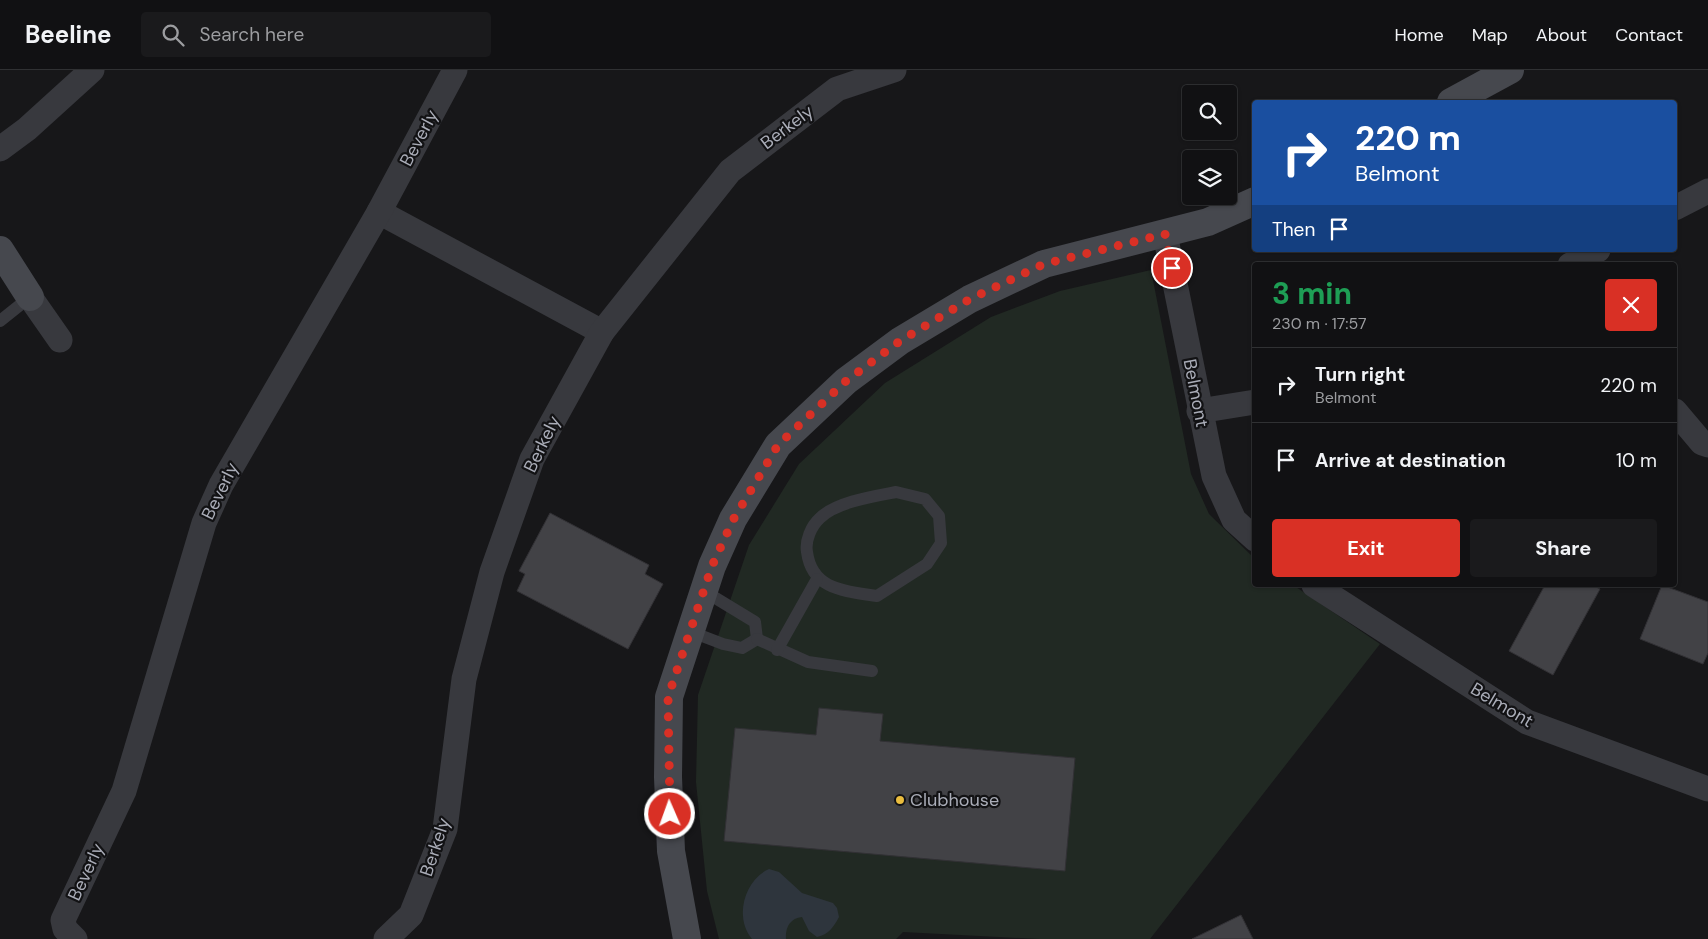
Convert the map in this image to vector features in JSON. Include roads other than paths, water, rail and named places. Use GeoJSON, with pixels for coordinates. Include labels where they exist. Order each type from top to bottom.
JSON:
{"type":"FeatureCollection","features":[{"type":"Feature","properties":{"kind":"street"},"geometry":{"type":"LineString","coordinates":[[0,149],[27,129],[92,70]]}},
{"type":"Feature","properties":{"kind":"street","name":"Beverly"},"geometry":{"type":"LineString","coordinates":[[75,939],[65,929],[63,920],[124,791],[204,523],[221,485],[378,212],[455,70]]}},
{"type":"Feature","properties":{"kind":"street","name":"Berkely"},"geometry":{"type":"LineString","coordinates":[[386,939],[411,916],[445,829],[464,679],[492,572],[525,478],[532,459],[602,332],[730,170],[837,89],[894,70]]}},
{"type":"Feature","properties":{"kind":"street"},"geometry":{"type":"LineString","coordinates":[[1454,100],[1510,70]]}},
{"type":"Feature","properties":{"kind":"street"},"geometry":{"type":"LineString","coordinates":[[1677,207],[1708,191]]}},
{"type":"Feature","properties":{"kind":"street"},"geometry":{"type":"LineString","coordinates":[[687,939],[671,851],[668,776],[668,697],[712,566],[733,520],[778,445],[846,381],[900,341],[963,304],[1044,264],[1208,222],[1252,201]]}},
{"type":"Feature","properties":{"kind":"street"},"geometry":{"type":"LineString","coordinates":[[378,212],[602,332]]}},
{"type":"Feature","properties":{"kind":"street","name":"Belmont"},"geometry":{"type":"LineString","coordinates":[[1165,234],[1199,411],[1214,476],[1234,520],[1252,536]]}},
{"type":"Feature","properties":{"kind":"street"},"geometry":{"type":"LineString","coordinates":[[0,250],[60,340]]}},
{"type":"Feature","properties":{"kind":"street"},"geometry":{"type":"LineString","coordinates":[[1576,262],[1594,252]]}},
{"type":"Feature","properties":{"kind":"street"},"geometry":{"type":"LineString","coordinates":[[1199,411],[1252,402]]}},
{"type":"Feature","properties":{"kind":"street"},"geometry":{"type":"LineString","coordinates":[[1677,413],[1702,443],[1708,445]]}},
{"type":"Feature","properties":{"kind":"street","name":"Belmont"},"geometry":{"type":"LineString","coordinates":[[1317,587],[1527,722],[1708,789]]}},
{"type":"Feature","properties":{"kind":"lane"},"geometry":{"type":"LineString","coordinates":[[0,321],[30,297]]}},
{"type":"Feature","properties":{"kind":"lane"},"geometry":{"type":"LineString","coordinates":[[896,492],[925,498],[939,516],[941,543],[927,564],[877,596],[843,591],[817,579],[808,564],[805,542],[820,518],[839,507],[896,492]]}},
{"type":"Feature","properties":{"kind":"lane"},"geometry":{"type":"LineString","coordinates":[[778,650],[817,579]]}},
{"type":"Feature","properties":{"kind":"lane"},"geometry":{"type":"LineString","coordinates":[[704,591],[755,622],[757,639]]}},
{"type":"Feature","properties":{"kind":"lane"},"geometry":{"type":"LineString","coordinates":[[689,631],[723,644],[742,648],[757,639]]}},
{"type":"Feature","properties":{"kind":"lane"},"geometry":{"type":"LineString","coordinates":[[757,639],[808,662],[872,671]]}},
{"type":"Feature","properties":{"kind":"place","name":"Clubhouse"},"geometry":{"type":"Point","coordinates":[900,800]}}]}
